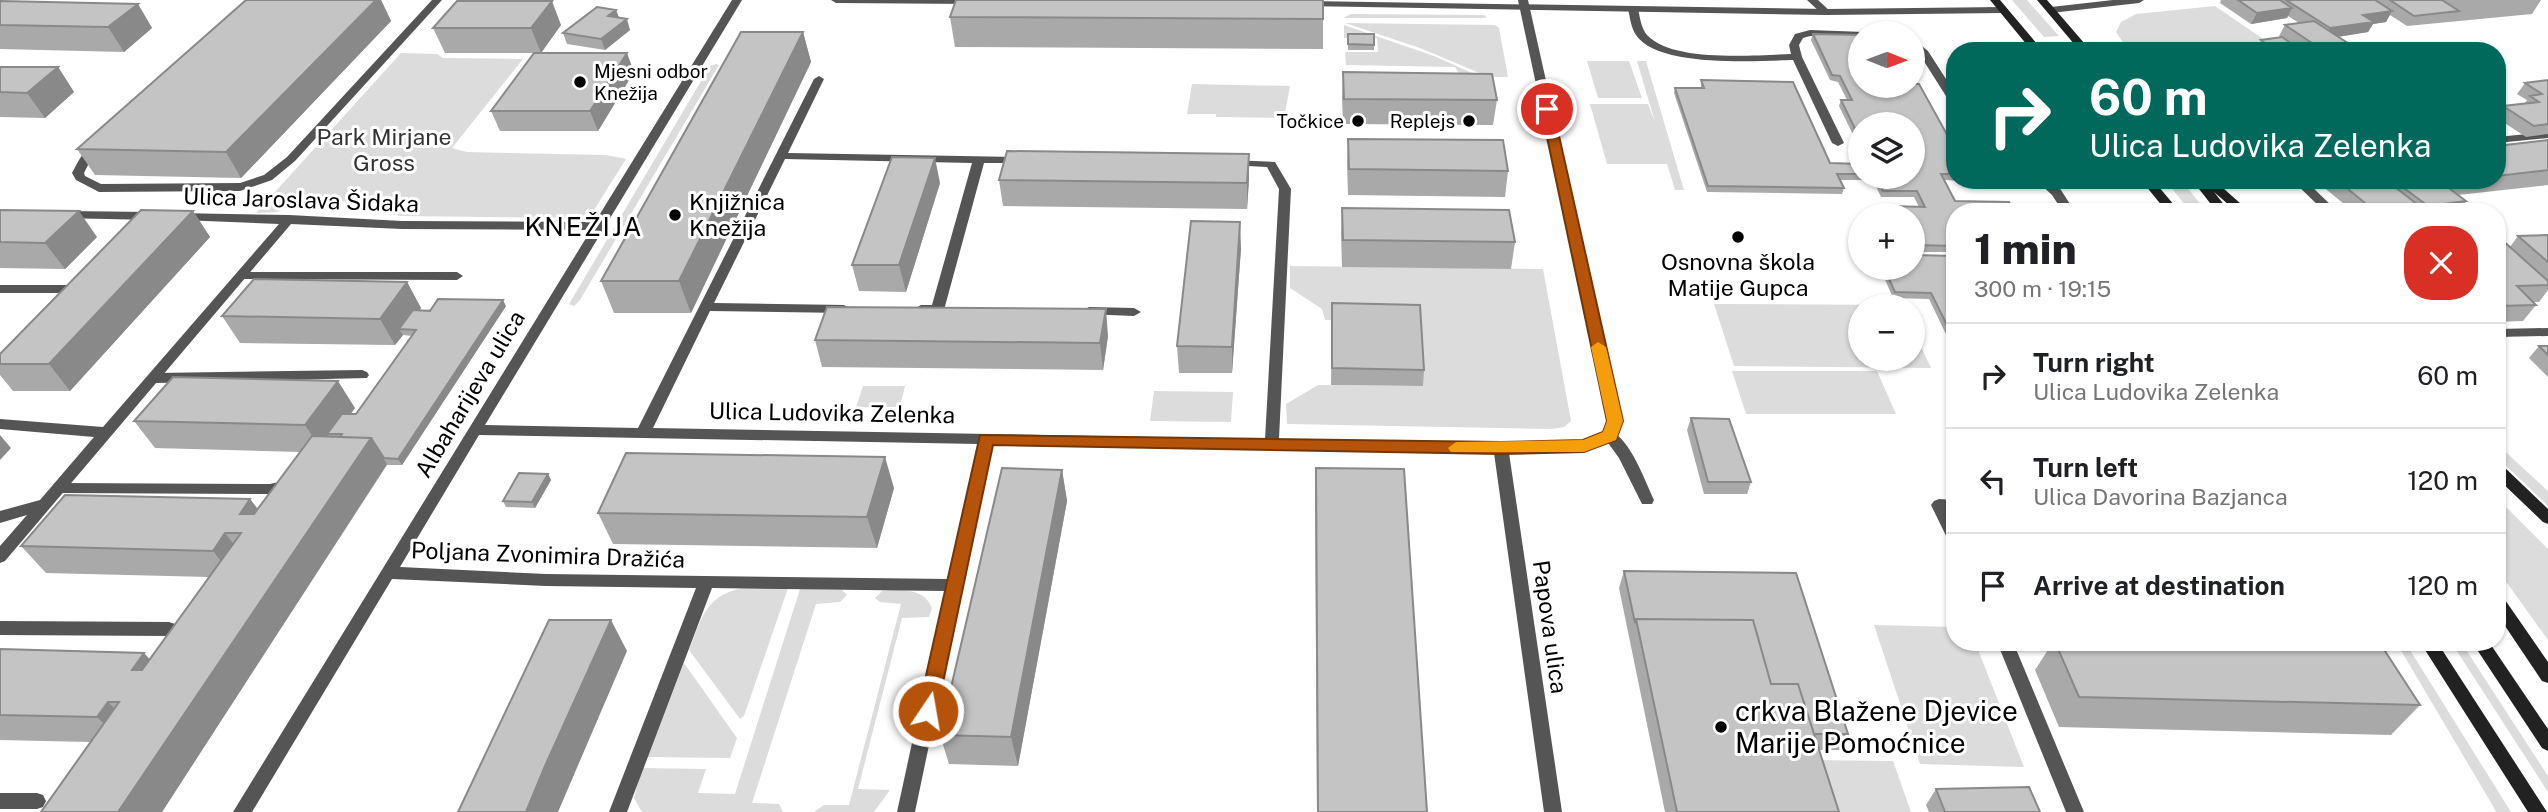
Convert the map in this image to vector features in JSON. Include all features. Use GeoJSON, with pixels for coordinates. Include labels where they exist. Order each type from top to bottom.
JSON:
{"type":"FeatureCollection","features":[{"type":"Feature","properties":{"kind":"main road"},"geometry":{"type":"LineString","coordinates":[[1995,0],[2030,42]]}},
{"type":"Feature","properties":{"kind":"main road"},"geometry":{"type":"LineString","coordinates":[[2042,0],[2078,42]]}},
{"type":"Feature","properties":{"kind":"main road"},"geometry":{"type":"LineString","coordinates":[[2155,189],[2166,203]]}},
{"type":"Feature","properties":{"kind":"main road"},"geometry":{"type":"LineString","coordinates":[[2205,189],[2217,203]]}},
{"type":"Feature","properties":{"kind":"main road"},"geometry":{"type":"LineString","coordinates":[[2217,189],[2234,203]]}},
{"type":"Feature","properties":{"kind":"main road"},"geometry":{"type":"LineString","coordinates":[[2159,194],[2164,203]]}},
{"type":"Feature","properties":{"kind":"main road"},"geometry":{"type":"LineString","coordinates":[[2506,478],[2548,518]]}},
{"type":"Feature","properties":{"kind":"main road"},"geometry":{"type":"LineString","coordinates":[[2506,614],[2548,676]]}},
{"type":"Feature","properties":{"kind":"main road"},"geometry":{"type":"LineString","coordinates":[[2434,651],[2538,812]]}},
{"type":"Feature","properties":{"kind":"main road"},"geometry":{"type":"LineString","coordinates":[[2486,651],[2548,743]]}},
{"type":"Feature","properties":{"kind":"street"},"geometry":{"type":"LineString","coordinates":[[105,139],[86,157],[78,173],[79,178],[99,188],[240,187],[260,183],[276,174],[291,159],[437,0]]}},
{"type":"Feature","properties":{"kind":"street","name":"Albaharijeva ulica"},"geometry":{"type":"LineString","coordinates":[[242,812],[737,0]]}},
{"type":"Feature","properties":{"kind":"street"},"geometry":{"type":"LineString","coordinates":[[836,0],[986,1]]}},
{"type":"Feature","properties":{"kind":"street"},"geometry":{"type":"LineString","coordinates":[[1812,0],[1826,12]]}},
{"type":"Feature","properties":{"kind":"street"},"geometry":{"type":"LineString","coordinates":[[2051,10],[2139,0]]}},
{"type":"Feature","properties":{"kind":"street"},"geometry":{"type":"LineString","coordinates":[[1290,4],[1525,3],[1633,9],[1826,12],[2003,9]]}},
{"type":"Feature","properties":{"kind":"street"},"geometry":{"type":"LineString","coordinates":[[1525,3],[1615,421],[1610,436],[1625,455],[1647,500]]}},
{"type":"Feature","properties":{"kind":"street"},"geometry":{"type":"LineString","coordinates":[[1633,9],[1641,35],[1662,51],[1687,55],[1797,57]]}},
{"type":"Feature","properties":{"kind":"street"},"geometry":{"type":"LineString","coordinates":[[1838,143],[1797,57],[1794,45],[1799,36],[1810,33],[1848,34]]}},
{"type":"Feature","properties":{"kind":"street"},"geometry":{"type":"LineString","coordinates":[[1925,55],[1946,88]]}},
{"type":"Feature","properties":{"kind":"street"},"geometry":{"type":"LineString","coordinates":[[643,433],[819,79]]}},
{"type":"Feature","properties":{"kind":"street"},"geometry":{"type":"LineString","coordinates":[[2506,139],[2548,135]]}},
{"type":"Feature","properties":{"kind":"street"},"geometry":{"type":"LineString","coordinates":[[781,156],[1032,160]]}},
{"type":"Feature","properties":{"kind":"street"},"geometry":{"type":"LineString","coordinates":[[911,309],[944,310],[979,159]]}},
{"type":"Feature","properties":{"kind":"street"},"geometry":{"type":"LineString","coordinates":[[1220,163],[1271,164],[1285,189],[1272,444]]}},
{"type":"Feature","properties":{"kind":"street"},"geometry":{"type":"LineString","coordinates":[[2052,189],[2063,203]]}},
{"type":"Feature","properties":{"kind":"street"},"geometry":{"type":"LineString","coordinates":[[2308,189],[2322,203]]}},
{"type":"Feature","properties":{"kind":"street","name":"Ulica Jaroslava Šidaka"},"geometry":{"type":"LineString","coordinates":[[54,215],[289,219],[402,225],[601,226]]}},
{"type":"Feature","properties":{"kind":"street"},"geometry":{"type":"LineString","coordinates":[[130,234],[148,215]]}},
{"type":"Feature","properties":{"kind":"street"},"geometry":{"type":"LineString","coordinates":[[0,557],[289,219]]}},
{"type":"Feature","properties":{"kind":"street"},"geometry":{"type":"LineString","coordinates":[[243,276],[457,276]]}},
{"type":"Feature","properties":{"kind":"street"},"geometry":{"type":"LineString","coordinates":[[0,289],[80,284],[58,306]]}},
{"type":"Feature","properties":{"kind":"street"},"geometry":{"type":"LineString","coordinates":[[706,307],[858,309]]}},
{"type":"Feature","properties":{"kind":"street"},"geometry":{"type":"LineString","coordinates":[[1075,311],[1133,312]]}},
{"type":"Feature","properties":{"kind":"street"},"geometry":{"type":"LineString","coordinates":[[2506,333],[2548,332]]}},
{"type":"Feature","properties":{"kind":"street"},"geometry":{"type":"LineString","coordinates":[[156,377],[362,375]]}},
{"type":"Feature","properties":{"kind":"street"},"geometry":{"type":"LineString","coordinates":[[0,424],[108,433]]}},
{"type":"Feature","properties":{"kind":"street","name":"Ulica Ludovika Zelenka"},"geometry":{"type":"LineString","coordinates":[[476,430],[1501,448],[1584,446],[1610,436]]}},
{"type":"Feature","properties":{"kind":"street"},"geometry":{"type":"LineString","coordinates":[[906,812],[986,439]]}},
{"type":"Feature","properties":{"kind":"street","name":"Papova ulica"},"geometry":{"type":"LineString","coordinates":[[1501,448],[1553,812]]}},
{"type":"Feature","properties":{"kind":"street"},"geometry":{"type":"LineString","coordinates":[[60,488],[270,489],[307,480]]}},
{"type":"Feature","properties":{"kind":"street"},"geometry":{"type":"LineString","coordinates":[[0,517],[46,503]]}},
{"type":"Feature","properties":{"kind":"street"},"geometry":{"type":"LineString","coordinates":[[1946,505],[1939,505],[1946,520]]}},
{"type":"Feature","properties":{"kind":"street","name":"Poljana Zvonimira Dražića"},"geometry":{"type":"LineString","coordinates":[[388,573],[546,580],[954,585]]}},
{"type":"Feature","properties":{"kind":"street","name":"Poljana Zvonimira Dražića"},"geometry":{"type":"LineString","coordinates":[[618,812],[706,582]]}},
{"type":"Feature","properties":{"kind":"street"},"geometry":{"type":"LineString","coordinates":[[0,628],[169,629]]}},
{"type":"Feature","properties":{"kind":"street"},"geometry":{"type":"LineString","coordinates":[[2009,651],[2075,812]]}},
{"type":"Feature","properties":{"kind":"street"},"geometry":{"type":"LineString","coordinates":[[0,801],[37,801]]}},
{"type":"Feature","properties":{"kind":"green space"},"geometry":{"type":"Polygon","coordinates":[[[2012,0],[2027,0],[2059,36],[2044,37],[2012,0]]]}},
{"type":"Feature","properties":{"kind":"green space"},"geometry":{"type":"Polygon","coordinates":[[[2215,6],[2268,42],[2123,42],[2116,32],[2121,22],[2136,14],[2215,6]]]}},
{"type":"Feature","properties":{"kind":"green space"},"geometry":{"type":"Polygon","coordinates":[[[1351,14],[1485,15],[1486,18],[1343,18],[1351,14]]]}},
{"type":"Feature","properties":{"kind":"green space"},"geometry":{"type":"Polygon","coordinates":[[[1345,23],[1495,25],[1499,28],[1508,77],[1489,77],[1420,48],[1345,23]]]}},
{"type":"Feature","properties":{"kind":"green space"},"geometry":{"type":"Polygon","coordinates":[[[1344,25],[1434,56],[1481,77],[1460,75],[1455,67],[1346,65],[1345,52],[1378,52],[1377,38],[1344,38],[1344,25]]]}},
{"type":"Feature","properties":{"kind":"green space","name":"Park Mirjane Gross"},"geometry":{"type":"Polygon","coordinates":[[[401,53],[437,54],[443,58],[523,59],[452,148],[467,152],[606,155],[626,159],[589,218],[400,216],[388,213],[385,202],[301,201],[277,212],[256,213],[401,53]]]}},
{"type":"Feature","properties":{"kind":"green space"},"geometry":{"type":"Polygon","coordinates":[[[1587,61],[1629,61],[1642,98],[1598,98],[1587,61]]]}},
{"type":"Feature","properties":{"kind":"green space"},"geometry":{"type":"Polygon","coordinates":[[[1637,61],[1646,61],[1684,190],[1675,190],[1667,164],[1607,164],[1590,104],[1648,104],[1655,122],[1637,61]]]}},
{"type":"Feature","properties":{"kind":"green space"},"geometry":{"type":"Polygon","coordinates":[[[719,65],[580,300],[574,306],[569,304],[710,66],[719,65]]]}},
{"type":"Feature","properties":{"kind":"green space"},"geometry":{"type":"Polygon","coordinates":[[[1192,84],[1290,86],[1284,118],[1187,114],[1192,84]]]}},
{"type":"Feature","properties":{"kind":"green space"},"geometry":{"type":"Polygon","coordinates":[[[2172,189],[2188,189],[2200,203],[2184,203],[2172,189]]]}},
{"type":"Feature","properties":{"kind":"green space"},"geometry":{"type":"Polygon","coordinates":[[[1290,266],[1543,269],[1571,421],[1564,427],[1552,429],[1287,424],[1286,404],[1318,385],[1422,386],[1418,322],[1325,320],[1322,309],[1290,288],[1290,266]]]}},
{"type":"Feature","properties":{"kind":"green space"},"geometry":{"type":"Polygon","coordinates":[[[1714,304],[1848,305],[1848,367],[1734,366],[1714,304]]]}},
{"type":"Feature","properties":{"kind":"green space"},"geometry":{"type":"Polygon","coordinates":[[[1925,355],[1931,368],[1925,368],[1925,355]]]}},
{"type":"Feature","properties":{"kind":"green space"},"geometry":{"type":"Polygon","coordinates":[[[1732,371],[1877,371],[1896,414],[1746,414],[1732,371]]]}},
{"type":"Feature","properties":{"kind":"green space"},"geometry":{"type":"Polygon","coordinates":[[[863,386],[905,386],[900,407],[856,407],[863,386]]]}},
{"type":"Feature","properties":{"kind":"green space"},"geometry":{"type":"Polygon","coordinates":[[[1154,391],[1233,392],[1231,422],[1150,421],[1154,391]]]}},
{"type":"Feature","properties":{"kind":"green space"},"geometry":{"type":"Polygon","coordinates":[[[2506,452],[2548,491],[2548,506],[2506,466],[2506,452]]]}},
{"type":"Feature","properties":{"kind":"green space"},"geometry":{"type":"Polygon","coordinates":[[[2506,507],[2548,549],[2548,640],[2506,582],[2506,507]]]}},
{"type":"Feature","properties":{"kind":"green space"},"geometry":{"type":"Polygon","coordinates":[[[742,588],[788,588],[744,716],[740,719],[689,650],[706,610],[720,597],[742,588]]]}},
{"type":"Feature","properties":{"kind":"green space"},"geometry":{"type":"Polygon","coordinates":[[[800,589],[842,590],[847,595],[840,602],[816,604],[752,803],[779,804],[783,812],[642,812],[634,798],[642,768],[706,769],[698,793],[735,794],[800,589]]]}},
{"type":"Feature","properties":{"kind":"green space"},"geometry":{"type":"Polygon","coordinates":[[[882,591],[920,594],[932,608],[929,617],[902,618],[858,789],[890,790],[874,812],[814,812],[824,805],[849,805],[901,604],[880,602],[875,598],[882,591]]]}},
{"type":"Feature","properties":{"kind":"green space"},"geometry":{"type":"Polygon","coordinates":[[[1874,625],[1946,627],[1946,651],[1979,651],[2024,767],[1920,764],[1874,625]]]}},
{"type":"Feature","properties":{"kind":"green space"},"geometry":{"type":"Polygon","coordinates":[[[2401,651],[2411,651],[2511,812],[2496,812],[2401,651]]]}},
{"type":"Feature","properties":{"kind":"green space"},"geometry":{"type":"Polygon","coordinates":[[[2457,651],[2467,651],[2548,776],[2548,792],[2457,651]]]}},
{"type":"Feature","properties":{"kind":"green space"},"geometry":{"type":"Polygon","coordinates":[[[684,663],[737,738],[730,758],[647,757],[684,663]]]}},
{"type":"Feature","properties":{"kind":"green space"},"geometry":{"type":"Polygon","coordinates":[[[1813,760],[1893,761],[1911,812],[1828,812],[1813,760]]]}},
{"type":"Feature","properties":{"kind":"building"},"geometry":{"type":"Polygon","coordinates":[[[246,0],[376,0],[226,152],[77,149],[246,0]]]}},
{"type":"Feature","properties":{"kind":"building"},"geometry":{"type":"Polygon","coordinates":[[[956,0],[1323,0],[1323,19],[950,17],[956,0]]]}},
{"type":"Feature","properties":{"kind":"building"},"geometry":{"type":"Polygon","coordinates":[[[2238,0],[2280,0],[2292,8],[2257,13],[2238,0]]]}},
{"type":"Feature","properties":{"kind":"building"},"geometry":{"type":"Polygon","coordinates":[[[2286,0],[2375,0],[2392,11],[2363,15],[2374,22],[2330,28],[2286,0]]]}},
{"type":"Feature","properties":{"kind":"building"},"geometry":{"type":"Polygon","coordinates":[[[2390,0],[2442,0],[2459,11],[2414,16],[2390,0]]]}},
{"type":"Feature","properties":{"kind":"building"},"geometry":{"type":"Polygon","coordinates":[[[0,1],[138,4],[108,27],[0,25],[0,1]]]}},
{"type":"Feature","properties":{"kind":"building"},"geometry":{"type":"Polygon","coordinates":[[[457,1],[552,1],[531,28],[433,28],[457,1]]]}},
{"type":"Feature","properties":{"kind":"building"},"geometry":{"type":"Polygon","coordinates":[[[597,7],[616,10],[608,16],[627,19],[601,39],[563,33],[597,7]]]}},
{"type":"Feature","properties":{"kind":"building"},"geometry":{"type":"Polygon","coordinates":[[[2314,21],[2346,42],[2310,42],[2285,25],[2314,21]]]}},
{"type":"Feature","properties":{"kind":"building"},"geometry":{"type":"Polygon","coordinates":[[[741,32],[803,32],[679,281],[601,281],[741,32]]]}},
{"type":"Feature","properties":{"kind":"building"},"geometry":{"type":"Polygon","coordinates":[[[1348,34],[1374,34],[1374,45],[1348,44],[1348,34]]]}},
{"type":"Feature","properties":{"kind":"building"},"geometry":{"type":"Polygon","coordinates":[[[1813,34],[1848,35],[1848,92],[1840,76],[1832,75],[1813,34]]]}},
{"type":"Feature","properties":{"kind":"building"},"geometry":{"type":"Polygon","coordinates":[[[2282,37],[2289,42],[2264,42],[2261,40],[2282,37]]]}},
{"type":"Feature","properties":{"kind":"building"},"geometry":{"type":"Polygon","coordinates":[[[534,53],[627,53],[590,111],[491,111],[534,53]]]}},
{"type":"Feature","properties":{"kind":"building"},"geometry":{"type":"Polygon","coordinates":[[[0,67],[58,67],[27,93],[0,92],[0,67]]]}},
{"type":"Feature","properties":{"kind":"building"},"geometry":{"type":"Polygon","coordinates":[[[1343,72],[1492,74],[1497,100],[1344,99],[1343,72]]]}},
{"type":"Feature","properties":{"kind":"building"},"geometry":{"type":"Polygon","coordinates":[[[1701,80],[1793,82],[1830,163],[1848,164],[1848,174],[1837,174],[1844,188],[1708,186],[1675,88],[1704,88],[1701,80]]]}},
{"type":"Feature","properties":{"kind":"building"},"geometry":{"type":"Polygon","coordinates":[[[2548,80],[2548,124],[2534,126],[2506,108],[2506,106],[2539,102],[2530,96],[2542,94],[2525,83],[2548,80]]]}},
{"type":"Feature","properties":{"kind":"building"},"geometry":{"type":"Polygon","coordinates":[[[1925,95],[1946,133],[1946,174],[1941,174],[1946,189],[1949,189],[1955,201],[2010,203],[1946,203],[1946,246],[1925,245],[1925,203],[1917,191],[1882,189],[1925,189],[1925,112],[1848,112],[1848,114],[1841,100],[1852,100],[1851,98],[1925,98],[1925,95]]]}},
{"type":"Feature","properties":{"kind":"building"},"geometry":{"type":"Polygon","coordinates":[[[1348,139],[1503,140],[1508,171],[1349,169],[1348,139]]]}},
{"type":"Feature","properties":{"kind":"building"},"geometry":{"type":"Polygon","coordinates":[[[2548,140],[2548,170],[2506,175],[2506,145],[2548,140]]]}},
{"type":"Feature","properties":{"kind":"building"},"geometry":{"type":"Polygon","coordinates":[[[1007,151],[1249,154],[1247,183],[999,180],[1007,151]]]}},
{"type":"Feature","properties":{"kind":"building"},"geometry":{"type":"Polygon","coordinates":[[[892,157],[935,158],[899,265],[852,265],[892,157]]]}},
{"type":"Feature","properties":{"kind":"building"},"geometry":{"type":"Polygon","coordinates":[[[2348,189],[2398,189],[2415,203],[2365,203],[2348,189]]]}},
{"type":"Feature","properties":{"kind":"building"},"geometry":{"type":"Polygon","coordinates":[[[2405,189],[2450,189],[2466,201],[2451,203],[2424,203],[2405,189]]]}},
{"type":"Feature","properties":{"kind":"building"},"geometry":{"type":"Polygon","coordinates":[[[1342,208],[1509,210],[1515,242],[1343,240],[1342,208]]]}},
{"type":"Feature","properties":{"kind":"building"},"geometry":{"type":"Polygon","coordinates":[[[0,210],[79,211],[45,243],[0,242],[0,210]]]}},
{"type":"Feature","properties":{"kind":"building"},"geometry":{"type":"Polygon","coordinates":[[[141,210],[193,211],[49,364],[0,364],[0,354],[141,210]]]}},
{"type":"Feature","properties":{"kind":"building"},"geometry":{"type":"Polygon","coordinates":[[[1191,221],[1240,222],[1232,347],[1177,346],[1191,221]]]}},
{"type":"Feature","properties":{"kind":"building"},"geometry":{"type":"Polygon","coordinates":[[[2548,235],[2548,262],[2518,236],[2548,235]]]}},
{"type":"Feature","properties":{"kind":"building"},"geometry":{"type":"Polygon","coordinates":[[[2506,243],[2548,281],[2548,285],[2517,286],[2536,305],[2506,306],[2506,243]]]}},
{"type":"Feature","properties":{"kind":"building"},"geometry":{"type":"Polygon","coordinates":[[[1925,255],[1946,256],[1946,323],[1931,293],[1895,292],[1890,280],[1925,280],[1925,255]]]}},
{"type":"Feature","properties":{"kind":"building"},"geometry":{"type":"Polygon","coordinates":[[[254,279],[407,282],[380,319],[222,316],[254,279]]]}},
{"type":"Feature","properties":{"kind":"building"},"geometry":{"type":"Polygon","coordinates":[[[438,299],[503,300],[398,459],[384,458],[371,438],[327,434],[342,414],[356,414],[416,330],[399,329],[413,310],[430,311],[438,299]]]}},
{"type":"Feature","properties":{"kind":"building"},"geometry":{"type":"Polygon","coordinates":[[[1332,303],[1420,305],[1424,370],[1332,368],[1332,303]]]}},
{"type":"Feature","properties":{"kind":"building"},"geometry":{"type":"Polygon","coordinates":[[[827,307],[1106,309],[1100,343],[815,340],[827,307]]]}},
{"type":"Feature","properties":{"kind":"building"},"geometry":{"type":"Polygon","coordinates":[[[2539,346],[2548,346],[2548,355],[2539,346]]]}},
{"type":"Feature","properties":{"kind":"building"},"geometry":{"type":"Polygon","coordinates":[[[173,377],[338,381],[305,425],[134,421],[173,377]]]}},
{"type":"Feature","properties":{"kind":"building"},"geometry":{"type":"Polygon","coordinates":[[[1691,418],[1729,419],[1751,482],[1708,482],[1691,418]]]}},
{"type":"Feature","properties":{"kind":"building"},"geometry":{"type":"Polygon","coordinates":[[[312,436],[371,438],[118,812],[41,812],[119,702],[108,702],[97,717],[0,715],[0,649],[144,653],[132,670],[142,670],[241,533],[225,533],[213,551],[21,546],[65,495],[250,499],[240,514],[254,514],[312,436]]]}},
{"type":"Feature","properties":{"kind":"building"},"geometry":{"type":"Polygon","coordinates":[[[626,453],[885,457],[867,517],[598,513],[626,453]]]}},
{"type":"Feature","properties":{"kind":"building"},"geometry":{"type":"Polygon","coordinates":[[[1002,468],[1062,470],[1011,737],[940,735],[1002,468]]]}},
{"type":"Feature","properties":{"kind":"building"},"geometry":{"type":"Polygon","coordinates":[[[1316,468],[1404,469],[1427,812],[1318,812],[1316,468]]]}},
{"type":"Feature","properties":{"kind":"building"},"geometry":{"type":"Polygon","coordinates":[[[519,473],[548,474],[532,502],[503,501],[519,473]]]}},
{"type":"Feature","properties":{"kind":"building"},"geometry":{"type":"Polygon","coordinates":[[[1624,571],[1796,573],[1848,734],[1814,734],[1798,684],[1771,684],[1753,620],[1636,619],[1635,623],[1624,571]]]}},
{"type":"Feature","properties":{"kind":"building","name":"crkva Blažene Djevice Marije Pomoćnice"},"geometry":{"type":"Polygon","coordinates":[[[1636,619],[1753,620],[1771,684],[1798,684],[1839,812],[1677,812],[1636,619]]]}},
{"type":"Feature","properties":{"kind":"building"},"geometry":{"type":"Polygon","coordinates":[[[549,620],[611,620],[526,812],[458,812],[549,620]]]}},
{"type":"Feature","properties":{"kind":"building"},"geometry":{"type":"Polygon","coordinates":[[[2059,651],[2385,651],[2420,705],[2079,697],[2059,651]]]}},
{"type":"Feature","properties":{"kind":"building"},"geometry":{"type":"Polygon","coordinates":[[[2029,787],[2040,812],[1945,812],[1936,789],[2029,787]]]}},
{"type":"Feature","properties":{"kind":"slow traffic"},"geometry":{"type":"LineString","coordinates":[[1456,448],[1584,446],[1610,436],[1615,421],[1598,347]]}},
{"type":"Feature","properties":{"kind":"place","name":"Mjesni odbor Knežija"},"geometry":{"type":"Point","coordinates":[580,82]}},
{"type":"Feature","properties":{"kind":"place","name":"Točkice"},"geometry":{"type":"Point","coordinates":[1358,121]}},
{"type":"Feature","properties":{"kind":"place","name":"Replejs"},"geometry":{"type":"Point","coordinates":[1469,121]}},
{"type":"Feature","properties":{"kind":"place","name":"Knjižnica Knežija"},"geometry":{"type":"Point","coordinates":[675,215]}},
{"type":"Feature","properties":{"kind":"place","name":"Osnovna škola Matije Gupca"},"geometry":{"type":"Point","coordinates":[1738,237]}},
{"type":"Feature","properties":{"kind":"place","name":"crkva Blažene Djevice Marije Pomoćnice"},"geometry":{"type":"Point","coordinates":[1721,727]}},
{"type":"Feature","properties":{"kind":"district","name":"KNEŽIJA"},"geometry":{"type":"Point","coordinates":[584,227]}},
{"type":"Feature","properties":{"kind":"route"},"geometry":{"type":"LineString","coordinates":[[928,711],[986,439],[1501,448],[1584,446],[1610,436],[1615,421],[1547,109]]}}]}
